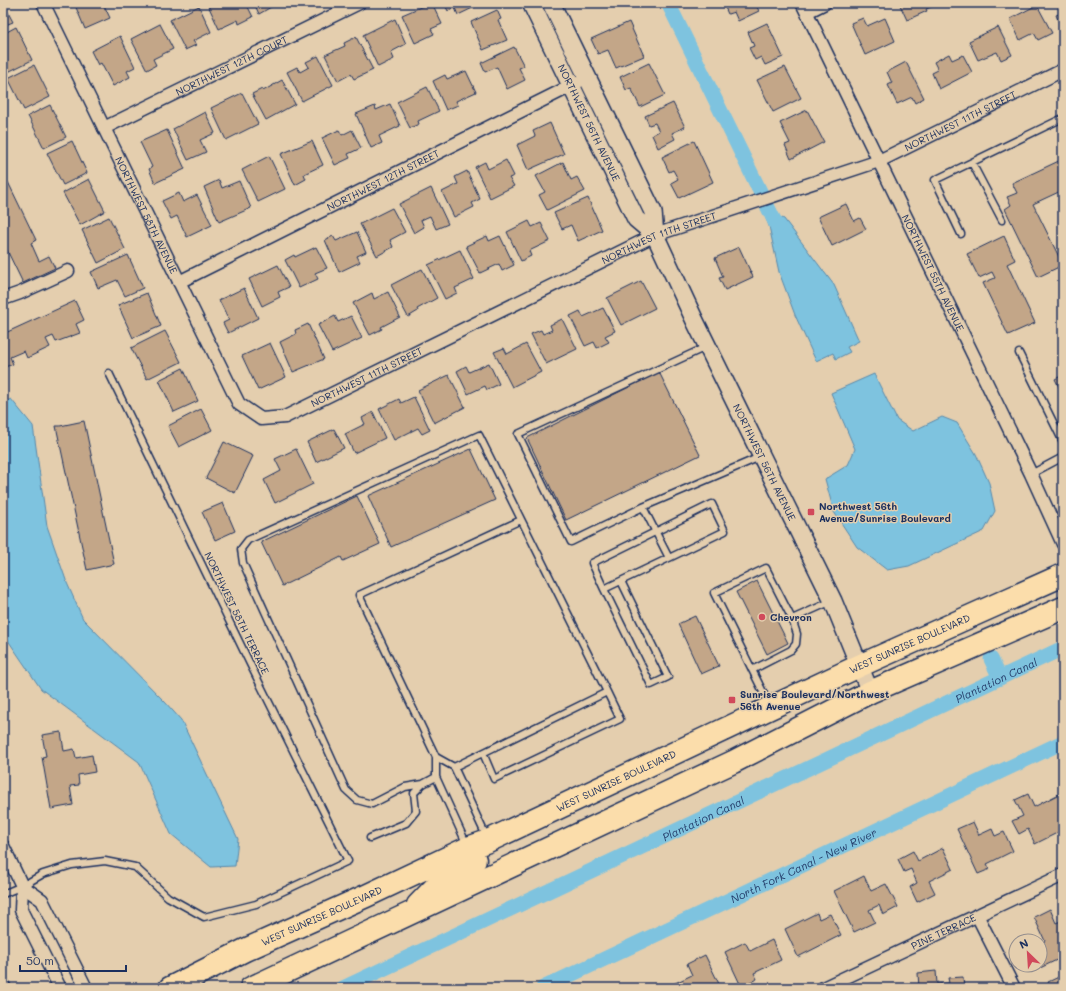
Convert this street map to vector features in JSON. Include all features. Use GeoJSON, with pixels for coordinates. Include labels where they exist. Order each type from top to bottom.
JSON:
{"type":"FeatureCollection","features":[{"type":"Feature","properties":{"kind":"highway","name":"WEST SUNRISE BOULEVARD"},"geometry":{"type":"LineString","coordinates":[[170,988],[245,950],[366,896],[468,848],[488,841],[859,666],[1063,575]]}},
{"type":"Feature","properties":{"kind":"highway"},"geometry":{"type":"LineString","coordinates":[[251,988],[733,762],[870,692],[1063,608]]}},
{"type":"Feature","properties":{"kind":"highway"},"geometry":{"type":"LineString","coordinates":[[407,916],[450,872],[477,859],[488,841]]}},
{"type":"Feature","properties":{"kind":"highway"},"geometry":{"type":"LineString","coordinates":[[198,988],[226,975],[245,950]]}},
{"type":"Feature","properties":{"kind":"street","name":"NORTHWEST 58TH AVENUE"},"geometry":{"type":"LineString","coordinates":[[43,3],[239,404],[261,419]]}},
{"type":"Feature","properties":{"kind":"street","name":"NORTHWEST 12TH COURT"},"geometry":{"type":"LineString","coordinates":[[104,128],[359,3]]}},
{"type":"Feature","properties":{"kind":"street","name":"NORTHWEST 56TH AVENUE"},"geometry":{"type":"LineString","coordinates":[[531,3],[636,219],[655,235]]}},
{"type":"Feature","properties":{"kind":"street","name":"NORTHWEST 56TH AVENUE"},"geometry":{"type":"LineString","coordinates":[[551,3],[653,212],[655,235],[707,346],[833,601],[870,692]]}},
{"type":"Feature","properties":{"kind":"street"},"geometry":{"type":"LineString","coordinates":[[804,8],[825,3]]}},
{"type":"Feature","properties":{"kind":"street","name":"NORTHWEST 55TH AVENUE"},"geometry":{"type":"LineString","coordinates":[[804,8],[1031,474],[1063,544]]}},
{"type":"Feature","properties":{"kind":"street","name":"NORTHWEST 11TH STREET"},"geometry":{"type":"LineString","coordinates":[[261,419],[285,417],[655,235],[777,194],[847,173],[879,161],[1063,70]]}},
{"type":"Feature","properties":{"kind":"street","name":"NORTHWEST 12TH STREET"},"geometry":{"type":"LineString","coordinates":[[179,282],[588,78]]}},
{"type":"Feature","properties":{"kind":"street"},"geometry":{"type":"LineString","coordinates":[[3,299],[20,293],[68,271]]}},
{"type":"Feature","properties":{"kind":"street"},"geometry":{"type":"LineString","coordinates":[[3,846],[22,886],[21,910],[60,988]]}},
{"type":"Feature","properties":{"kind":"street","name":"PINE TERRACE"},"geometry":{"type":"LineString","coordinates":[[823,988],[1063,875]]}},
{"type":"Feature","properties":{"kind":"street"},"geometry":{"type":"LineString","coordinates":[[22,886],[42,900],[86,988]]}},
{"type":"Feature","properties":{"kind":"street"},"geometry":{"type":"LineString","coordinates":[[977,915],[1014,988]]}},
{"type":"Feature","properties":{"kind":"lane"},"geometry":{"type":"LineString","coordinates":[[961,234],[934,180],[1063,118]]}},
{"type":"Feature","properties":{"kind":"lane"},"geometry":{"type":"LineString","coordinates":[[972,162],[1002,220]]}},
{"type":"Feature","properties":{"kind":"lane"},"geometry":{"type":"LineString","coordinates":[[707,346],[518,434],[571,542],[643,507],[761,456]]}},
{"type":"Feature","properties":{"kind":"lane"},"geometry":{"type":"LineString","coordinates":[[1019,353],[1063,442]]}},
{"type":"Feature","properties":{"kind":"lane","name":"NORTHWEST 58TH TERRACE"},"geometry":{"type":"LineString","coordinates":[[22,886],[43,874],[65,867],[105,861],[136,867],[168,897],[204,917],[256,904],[348,861],[246,657],[109,373]]}},
{"type":"Feature","properties":{"kind":"lane"},"geometry":{"type":"LineString","coordinates":[[423,784],[405,787],[372,804],[357,800],[346,790],[243,563],[241,549],[248,540],[479,435],[620,719],[494,779],[482,753]]}},
{"type":"Feature","properties":{"kind":"lane"},"geometry":{"type":"LineString","coordinates":[[1031,474],[1063,457]]}},
{"type":"Feature","properties":{"kind":"lane"},"geometry":{"type":"LineString","coordinates":[[604,590],[622,581],[669,558],[725,531],[712,504],[592,564],[604,590],[651,685],[668,677],[622,581]]}},
{"type":"Feature","properties":{"kind":"lane"},"geometry":{"type":"LineString","coordinates":[[643,507],[669,558]]}},
{"type":"Feature","properties":{"kind":"lane"},"geometry":{"type":"LineString","coordinates":[[468,848],[436,777],[436,757],[359,596],[521,520]]}},
{"type":"Feature","properties":{"kind":"lane"},"geometry":{"type":"LineString","coordinates":[[752,670],[791,650],[796,644],[797,634],[792,619],[766,568],[714,592],[770,708]]}},
{"type":"Feature","properties":{"kind":"lane"},"geometry":{"type":"LineString","coordinates":[[792,619],[833,601]]}},
{"type":"Feature","properties":{"kind":"lane"},"geometry":{"type":"LineString","coordinates":[[454,767],[607,692]]}},
{"type":"Feature","properties":{"kind":"lane"},"geometry":{"type":"LineString","coordinates":[[436,757],[454,767],[488,841]]}},
{"type":"Feature","properties":{"kind":"lane"},"geometry":{"type":"LineString","coordinates":[[370,838],[406,822],[416,811],[414,793],[423,784],[436,777]]}},
{"type":"Feature","properties":{"kind":"lane"},"geometry":{"type":"LineString","coordinates":[[3,894],[22,886]]}},
{"type":"Feature","properties":{"kind":"lane"},"geometry":{"type":"LineString","coordinates":[[3,978],[8,988]]}},
{"type":"Feature","properties":{"kind":"water"},"geometry":{"type":"Polygon","coordinates":[[[770,207],[775,209],[778,216],[784,219],[834,285],[859,341],[847,347],[850,352],[836,359],[833,353],[816,361],[795,315],[779,272],[769,226],[764,214],[766,209],[770,207]]]}},
{"type":"Feature","properties":{"kind":"water"},"geometry":{"type":"Polygon","coordinates":[[[874,374],[897,420],[913,431],[942,417],[957,423],[976,454],[989,483],[995,511],[984,531],[909,566],[887,570],[857,547],[834,512],[825,479],[848,465],[855,449],[831,393],[874,374]]]}},
{"type":"Feature","properties":{"kind":"water"},"geometry":{"type":"Polygon","coordinates":[[[11,399],[33,426],[47,526],[67,583],[83,619],[181,720],[238,839],[235,866],[211,867],[171,834],[139,762],[41,689],[3,633],[3,403],[11,399]]]}},
{"type":"Feature","properties":{"kind":"building"},"geometry":{"type":"Polygon","coordinates":[[[3,3],[13,22],[3,26],[3,3]]]}},
{"type":"Feature","properties":{"kind":"building"},"geometry":{"type":"Polygon","coordinates":[[[69,3],[103,3],[110,18],[85,29],[75,5],[71,7],[69,3]]]}},
{"type":"Feature","properties":{"kind":"building"},"geometry":{"type":"Polygon","coordinates":[[[207,3],[246,3],[253,17],[239,24],[238,20],[219,29],[207,3]]]}},
{"type":"Feature","properties":{"kind":"building"},"geometry":{"type":"Polygon","coordinates":[[[254,3],[278,3],[259,14],[254,3]]]}},
{"type":"Feature","properties":{"kind":"building"},"geometry":{"type":"Polygon","coordinates":[[[432,3],[442,24],[431,29],[434,34],[415,43],[402,15],[432,3]]]}},
{"type":"Feature","properties":{"kind":"building"},"geometry":{"type":"Polygon","coordinates":[[[444,3],[483,3],[458,15],[455,8],[448,11],[444,3]]]}},
{"type":"Feature","properties":{"kind":"building"},"geometry":{"type":"Polygon","coordinates":[[[723,3],[755,3],[759,11],[738,21],[734,12],[728,14],[723,3]]]}},
{"type":"Feature","properties":{"kind":"building"},"geometry":{"type":"Polygon","coordinates":[[[899,3],[935,3],[936,5],[907,20],[899,3]]]}},
{"type":"Feature","properties":{"kind":"building"},"geometry":{"type":"Polygon","coordinates":[[[1057,3],[1063,3],[1063,24],[1060,25],[1056,15],[1061,13],[1057,3]]]}},
{"type":"Feature","properties":{"kind":"building"},"geometry":{"type":"Polygon","coordinates":[[[1037,5],[1052,33],[1038,40],[1034,33],[1020,40],[1010,19],[1037,5]]]}},
{"type":"Feature","properties":{"kind":"building"},"geometry":{"type":"Polygon","coordinates":[[[199,6],[211,32],[193,41],[196,45],[185,50],[170,20],[199,6]]]}},
{"type":"Feature","properties":{"kind":"building"},"geometry":{"type":"Polygon","coordinates":[[[497,10],[501,19],[498,20],[507,40],[483,50],[471,22],[497,10]]]}},
{"type":"Feature","properties":{"kind":"building"},"geometry":{"type":"Polygon","coordinates":[[[863,18],[867,26],[885,18],[895,41],[865,55],[851,23],[863,18]]]}},
{"type":"Feature","properties":{"kind":"building"},"geometry":{"type":"Polygon","coordinates":[[[395,19],[406,44],[391,52],[394,59],[378,67],[363,35],[395,19]]]}},
{"type":"Feature","properties":{"kind":"building"},"geometry":{"type":"Polygon","coordinates":[[[629,22],[644,56],[616,68],[608,50],[598,54],[591,39],[629,22]]]}},
{"type":"Feature","properties":{"kind":"building"},"geometry":{"type":"Polygon","coordinates":[[[767,23],[783,57],[765,65],[761,57],[755,60],[749,48],[754,46],[748,32],[767,23]]]}},
{"type":"Feature","properties":{"kind":"building"},"geometry":{"type":"Polygon","coordinates":[[[160,24],[173,49],[153,59],[156,65],[147,70],[131,39],[160,24]]]}},
{"type":"Feature","properties":{"kind":"building"},"geometry":{"type":"Polygon","coordinates":[[[16,27],[32,60],[6,73],[3,67],[3,34],[16,27]]]}},
{"type":"Feature","properties":{"kind":"building"},"geometry":{"type":"Polygon","coordinates":[[[998,27],[1012,55],[1001,60],[997,52],[978,60],[969,41],[998,27]]]}},
{"type":"Feature","properties":{"kind":"building"},"geometry":{"type":"Polygon","coordinates":[[[120,36],[135,67],[127,71],[130,77],[113,86],[101,63],[98,65],[91,51],[120,36]]]}},
{"type":"Feature","properties":{"kind":"building"},"geometry":{"type":"Polygon","coordinates":[[[356,37],[373,70],[354,79],[351,74],[338,81],[325,55],[345,46],[344,43],[356,37]]]}},
{"type":"Feature","properties":{"kind":"building"},"geometry":{"type":"Polygon","coordinates":[[[514,47],[524,66],[519,68],[525,80],[507,89],[497,67],[485,72],[481,63],[514,47]]]}},
{"type":"Feature","properties":{"kind":"building"},"geometry":{"type":"Polygon","coordinates":[[[949,54],[952,60],[963,55],[972,72],[939,89],[932,73],[938,70],[934,62],[949,54]]]}},
{"type":"Feature","properties":{"kind":"building"},"geometry":{"type":"Polygon","coordinates":[[[318,56],[333,85],[302,101],[287,72],[297,67],[300,72],[309,67],[306,62],[318,56]]]}},
{"type":"Feature","properties":{"kind":"building"},"geometry":{"type":"Polygon","coordinates":[[[906,62],[924,98],[915,103],[912,97],[897,104],[888,85],[892,83],[887,72],[906,62]]]}},
{"type":"Feature","properties":{"kind":"building"},"geometry":{"type":"Polygon","coordinates":[[[649,63],[665,95],[640,107],[631,88],[626,90],[620,77],[649,63]]]}},
{"type":"Feature","properties":{"kind":"building"},"geometry":{"type":"Polygon","coordinates":[[[34,65],[50,97],[24,110],[8,78],[34,65]]]}},
{"type":"Feature","properties":{"kind":"building"},"geometry":{"type":"Polygon","coordinates":[[[785,67],[801,98],[773,112],[757,80],[785,67]]]}},
{"type":"Feature","properties":{"kind":"building"},"geometry":{"type":"Polygon","coordinates":[[[466,71],[476,92],[456,101],[458,105],[446,110],[433,81],[445,75],[447,79],[466,71]]]}},
{"type":"Feature","properties":{"kind":"building"},"geometry":{"type":"Polygon","coordinates":[[[282,80],[295,104],[266,120],[252,94],[262,89],[263,91],[282,80]]]}},
{"type":"Feature","properties":{"kind":"building"},"geometry":{"type":"Polygon","coordinates":[[[427,87],[439,111],[418,121],[419,124],[410,128],[397,102],[427,87]]]}},
{"type":"Feature","properties":{"kind":"building"},"geometry":{"type":"Polygon","coordinates":[[[242,93],[258,124],[226,140],[211,108],[242,93]]]}},
{"type":"Feature","properties":{"kind":"building"},"geometry":{"type":"Polygon","coordinates":[[[673,103],[685,127],[672,133],[675,139],[658,148],[652,135],[659,131],[655,123],[649,125],[645,116],[673,103]]]}},
{"type":"Feature","properties":{"kind":"building"},"geometry":{"type":"Polygon","coordinates":[[[390,104],[400,126],[379,136],[382,143],[371,148],[356,114],[375,106],[376,110],[390,104]]]}},
{"type":"Feature","properties":{"kind":"building"},"geometry":{"type":"Polygon","coordinates":[[[50,105],[66,137],[44,148],[28,116],[50,105]]]}},
{"type":"Feature","properties":{"kind":"building"},"geometry":{"type":"Polygon","coordinates":[[[807,110],[824,142],[791,159],[785,145],[790,143],[780,123],[807,110]]]}},
{"type":"Feature","properties":{"kind":"building"},"geometry":{"type":"Polygon","coordinates":[[[205,112],[215,133],[200,140],[206,152],[188,160],[173,129],[205,112]]]}},
{"type":"Feature","properties":{"kind":"building"},"geometry":{"type":"Polygon","coordinates":[[[550,123],[564,154],[528,170],[517,145],[535,136],[533,131],[550,123]]]}},
{"type":"Feature","properties":{"kind":"building"},"geometry":{"type":"Polygon","coordinates":[[[167,130],[185,169],[155,183],[149,169],[152,167],[140,142],[167,130]]]}},
{"type":"Feature","properties":{"kind":"building"},"geometry":{"type":"Polygon","coordinates":[[[339,130],[342,135],[352,130],[361,148],[348,154],[350,158],[335,165],[322,138],[339,130]]]}},
{"type":"Feature","properties":{"kind":"building"},"geometry":{"type":"Polygon","coordinates":[[[72,141],[87,173],[63,185],[47,153],[72,141]]]}},
{"type":"Feature","properties":{"kind":"building"},"geometry":{"type":"Polygon","coordinates":[[[312,141],[323,165],[304,174],[306,179],[295,185],[281,154],[312,141]]]}},
{"type":"Feature","properties":{"kind":"building"},"geometry":{"type":"Polygon","coordinates":[[[694,141],[713,182],[679,198],[671,183],[678,179],[673,170],[669,172],[662,157],[694,141]]]}},
{"type":"Feature","properties":{"kind":"building"},"geometry":{"type":"Polygon","coordinates":[[[269,156],[285,189],[258,202],[242,170],[269,156]]]}},
{"type":"Feature","properties":{"kind":"building"},"geometry":{"type":"Polygon","coordinates":[[[1063,159],[1063,190],[1033,204],[1063,265],[1038,277],[1005,209],[1011,205],[1007,197],[1017,193],[1012,183],[1063,159]]]}},
{"type":"Feature","properties":{"kind":"building"},"geometry":{"type":"Polygon","coordinates":[[[506,160],[514,176],[509,178],[514,186],[490,198],[475,167],[485,162],[488,169],[506,160]]]}},
{"type":"Feature","properties":{"kind":"building"},"geometry":{"type":"Polygon","coordinates":[[[563,162],[571,180],[577,177],[585,191],[547,210],[539,195],[545,192],[536,176],[563,162]]]}},
{"type":"Feature","properties":{"kind":"building"},"geometry":{"type":"Polygon","coordinates":[[[467,171],[480,199],[472,203],[474,207],[454,217],[442,192],[458,184],[455,177],[467,171]]]}},
{"type":"Feature","properties":{"kind":"building"},"geometry":{"type":"Polygon","coordinates":[[[89,179],[105,211],[80,225],[63,193],[89,179]]]}},
{"type":"Feature","properties":{"kind":"building"},"geometry":{"type":"Polygon","coordinates":[[[219,180],[222,188],[239,181],[251,208],[219,222],[204,187],[219,180]]]}},
{"type":"Feature","properties":{"kind":"building"},"geometry":{"type":"Polygon","coordinates":[[[8,182],[36,240],[31,243],[39,261],[49,256],[55,268],[23,283],[3,242],[3,184],[8,182]]]}},
{"type":"Feature","properties":{"kind":"building"},"geometry":{"type":"Polygon","coordinates":[[[431,188],[448,224],[436,229],[430,216],[421,220],[424,227],[414,233],[399,204],[431,188]]]}},
{"type":"Feature","properties":{"kind":"building"},"geometry":{"type":"Polygon","coordinates":[[[179,193],[183,202],[197,195],[212,225],[187,237],[177,216],[171,219],[162,201],[179,193]]]}},
{"type":"Feature","properties":{"kind":"building"},"geometry":{"type":"Polygon","coordinates":[[[588,198],[602,230],[578,241],[571,225],[562,229],[554,213],[588,198]]]}},
{"type":"Feature","properties":{"kind":"building"},"geometry":{"type":"Polygon","coordinates":[[[846,204],[854,221],[860,218],[866,229],[832,246],[818,217],[846,204]]]}},
{"type":"Feature","properties":{"kind":"building"},"geometry":{"type":"Polygon","coordinates":[[[392,208],[405,232],[390,240],[393,247],[377,256],[360,224],[392,208]]]}},
{"type":"Feature","properties":{"kind":"building"},"geometry":{"type":"Polygon","coordinates":[[[109,217],[125,249],[98,263],[82,230],[109,217]]]}},
{"type":"Feature","properties":{"kind":"building"},"geometry":{"type":"Polygon","coordinates":[[[529,221],[532,227],[541,223],[550,241],[529,251],[531,256],[521,261],[507,232],[529,221]]]}},
{"type":"Feature","properties":{"kind":"building"},"geometry":{"type":"Polygon","coordinates":[[[357,232],[366,252],[357,256],[360,262],[339,272],[325,240],[333,236],[336,241],[357,232]]]}},
{"type":"Feature","properties":{"kind":"building"},"geometry":{"type":"Polygon","coordinates":[[[487,236],[489,241],[500,236],[514,265],[502,271],[499,264],[480,273],[466,246],[487,236]]]}},
{"type":"Feature","properties":{"kind":"building"},"geometry":{"type":"Polygon","coordinates":[[[1004,236],[1015,260],[1007,264],[1035,323],[1008,335],[983,283],[995,278],[992,272],[979,278],[967,254],[1004,236]]]}},
{"type":"Feature","properties":{"kind":"building"},"geometry":{"type":"Polygon","coordinates":[[[316,247],[327,268],[315,273],[318,279],[299,288],[285,260],[316,247]]]}},
{"type":"Feature","properties":{"kind":"building"},"geometry":{"type":"Polygon","coordinates":[[[739,247],[753,277],[725,290],[719,278],[723,277],[715,258],[739,247]]]}},
{"type":"Feature","properties":{"kind":"building"},"geometry":{"type":"Polygon","coordinates":[[[460,250],[474,279],[455,288],[457,293],[445,299],[428,265],[460,250]]]}},
{"type":"Feature","properties":{"kind":"building"},"geometry":{"type":"Polygon","coordinates":[[[128,255],[143,288],[125,296],[117,280],[98,288],[91,272],[128,255]]]}},
{"type":"Feature","properties":{"kind":"building"},"geometry":{"type":"Polygon","coordinates":[[[278,265],[289,287],[278,292],[280,297],[262,306],[249,279],[278,265]]]}},
{"type":"Feature","properties":{"kind":"building"},"geometry":{"type":"Polygon","coordinates":[[[422,269],[437,298],[417,309],[418,311],[408,317],[391,285],[422,269]]]}},
{"type":"Feature","properties":{"kind":"building"},"geometry":{"type":"Polygon","coordinates":[[[641,281],[655,308],[621,325],[607,298],[641,281]]]}},
{"type":"Feature","properties":{"kind":"building"},"geometry":{"type":"Polygon","coordinates":[[[244,288],[258,318],[228,333],[223,323],[229,320],[219,300],[244,288]]]}},
{"type":"Feature","properties":{"kind":"building"},"geometry":{"type":"Polygon","coordinates":[[[388,292],[400,317],[381,327],[382,329],[370,335],[353,303],[372,293],[374,299],[388,292]]]}},
{"type":"Feature","properties":{"kind":"building"},"geometry":{"type":"Polygon","coordinates":[[[147,293],[161,326],[133,338],[118,305],[147,293]]]}},
{"type":"Feature","properties":{"kind":"building"},"geometry":{"type":"Polygon","coordinates":[[[75,301],[84,320],[76,324],[80,333],[56,342],[53,336],[46,339],[50,347],[27,358],[24,351],[10,357],[13,364],[5,367],[3,363],[3,334],[75,301]]]}},
{"type":"Feature","properties":{"kind":"building"},"geometry":{"type":"Polygon","coordinates":[[[603,308],[615,331],[605,336],[609,342],[597,348],[594,342],[585,346],[570,316],[580,311],[583,317],[603,308]]]}},
{"type":"Feature","properties":{"kind":"building"},"geometry":{"type":"Polygon","coordinates":[[[335,316],[338,322],[351,316],[362,338],[332,352],[318,325],[335,316]]]}},
{"type":"Feature","properties":{"kind":"building"},"geometry":{"type":"Polygon","coordinates":[[[562,319],[577,349],[546,364],[531,334],[541,330],[543,334],[552,330],[550,325],[562,319]]]}},
{"type":"Feature","properties":{"kind":"building"},"geometry":{"type":"Polygon","coordinates":[[[308,324],[324,359],[293,372],[280,342],[296,334],[295,330],[308,324]]]}},
{"type":"Feature","properties":{"kind":"building"},"geometry":{"type":"Polygon","coordinates":[[[165,331],[181,362],[147,379],[131,348],[165,331]]]}},
{"type":"Feature","properties":{"kind":"building"},"geometry":{"type":"Polygon","coordinates":[[[270,343],[286,377],[258,390],[242,356],[270,343]]]}},
{"type":"Feature","properties":{"kind":"building"},"geometry":{"type":"Polygon","coordinates":[[[526,344],[541,372],[512,387],[494,352],[504,348],[507,354],[526,344]]]}},
{"type":"Feature","properties":{"kind":"building"},"geometry":{"type":"Polygon","coordinates":[[[489,363],[499,384],[487,390],[485,386],[468,394],[457,371],[466,366],[469,372],[489,363]]]}},
{"type":"Feature","properties":{"kind":"building"},"geometry":{"type":"Polygon","coordinates":[[[183,368],[198,401],[174,412],[159,380],[183,368]]]}},
{"type":"Feature","properties":{"kind":"building"},"geometry":{"type":"Polygon","coordinates":[[[659,372],[700,455],[566,520],[527,438],[659,372]]]}},
{"type":"Feature","properties":{"kind":"building"},"geometry":{"type":"Polygon","coordinates":[[[449,375],[465,407],[434,423],[418,390],[449,375]]]}},
{"type":"Feature","properties":{"kind":"building"},"geometry":{"type":"Polygon","coordinates":[[[1063,375],[1063,395],[1055,379],[1063,375]]]}},
{"type":"Feature","properties":{"kind":"building"},"geometry":{"type":"Polygon","coordinates":[[[414,397],[430,430],[422,434],[418,428],[394,440],[379,409],[399,399],[401,403],[414,397]]]}},
{"type":"Feature","properties":{"kind":"building"},"geometry":{"type":"Polygon","coordinates":[[[201,409],[212,430],[179,447],[168,426],[201,409]]]}},
{"type":"Feature","properties":{"kind":"building"},"geometry":{"type":"Polygon","coordinates":[[[373,412],[385,438],[354,453],[345,434],[365,424],[362,418],[373,412]]]}},
{"type":"Feature","properties":{"kind":"building"},"geometry":{"type":"Polygon","coordinates":[[[84,421],[114,564],[87,570],[56,426],[84,421]]]}},
{"type":"Feature","properties":{"kind":"building"},"geometry":{"type":"Polygon","coordinates":[[[334,429],[344,448],[316,462],[307,442],[334,429]]]}},
{"type":"Feature","properties":{"kind":"building"},"geometry":{"type":"Polygon","coordinates":[[[224,442],[253,456],[235,493],[206,478],[224,442]]]}},
{"type":"Feature","properties":{"kind":"building"},"geometry":{"type":"Polygon","coordinates":[[[296,449],[313,484],[275,503],[264,480],[281,471],[275,459],[296,449]]]}},
{"type":"Feature","properties":{"kind":"building"},"geometry":{"type":"Polygon","coordinates":[[[471,449],[495,500],[391,547],[368,496],[471,449]]]}},
{"type":"Feature","properties":{"kind":"building"},"geometry":{"type":"Polygon","coordinates":[[[357,496],[380,544],[343,561],[341,557],[282,586],[261,542],[357,496]]]}},
{"type":"Feature","properties":{"kind":"building"},"geometry":{"type":"Polygon","coordinates":[[[223,503],[235,531],[215,540],[202,512],[223,503]]]}},
{"type":"Feature","properties":{"kind":"building"},"geometry":{"type":"Polygon","coordinates":[[[757,581],[788,643],[767,654],[736,592],[757,581]]]}},
{"type":"Feature","properties":{"kind":"building"},"geometry":{"type":"Polygon","coordinates":[[[695,616],[719,666],[701,674],[678,624],[695,616]]]}},
{"type":"Feature","properties":{"kind":"building"},"geometry":{"type":"Polygon","coordinates":[[[61,732],[64,751],[74,749],[76,758],[92,755],[95,772],[78,775],[79,785],[70,786],[73,805],[51,809],[42,757],[46,756],[42,735],[61,732]]]}},
{"type":"Feature","properties":{"kind":"building"},"geometry":{"type":"Polygon","coordinates":[[[1028,794],[1034,807],[1059,794],[1063,801],[1063,830],[1035,844],[1028,829],[1019,834],[1012,821],[1023,816],[1015,800],[1028,794]]]}},
{"type":"Feature","properties":{"kind":"building"},"geometry":{"type":"Polygon","coordinates":[[[973,822],[979,835],[992,829],[995,836],[1004,832],[1013,851],[987,864],[990,869],[978,874],[957,829],[973,822]]]}},
{"type":"Feature","properties":{"kind":"building"},"geometry":{"type":"Polygon","coordinates":[[[943,848],[953,869],[929,881],[935,893],[917,902],[910,887],[917,883],[911,869],[904,872],[898,859],[913,851],[918,861],[943,848]]]}},
{"type":"Feature","properties":{"kind":"building"},"geometry":{"type":"Polygon","coordinates":[[[864,876],[871,891],[886,884],[898,907],[883,915],[879,905],[869,910],[875,922],[854,932],[834,891],[864,876]]]}},
{"type":"Feature","properties":{"kind":"building"},"geometry":{"type":"Polygon","coordinates":[[[1050,909],[1056,923],[1063,920],[1063,957],[1048,964],[1048,933],[1041,933],[1034,917],[1050,909]]]}},
{"type":"Feature","properties":{"kind":"building"},"geometry":{"type":"Polygon","coordinates":[[[817,913],[819,919],[830,914],[841,935],[798,957],[785,929],[817,913]]]}},
{"type":"Feature","properties":{"kind":"building"},"geometry":{"type":"Polygon","coordinates":[[[772,940],[781,960],[754,973],[757,979],[741,986],[725,952],[745,942],[750,951],[772,940]]]}},
{"type":"Feature","properties":{"kind":"building"},"geometry":{"type":"Polygon","coordinates":[[[705,955],[721,988],[672,988],[671,985],[692,975],[687,964],[705,955]]]}},
{"type":"Feature","properties":{"kind":"building"},"geometry":{"type":"Polygon","coordinates":[[[936,971],[937,984],[949,983],[948,978],[963,977],[964,988],[919,988],[918,973],[936,971]]]}},
{"type":"Feature","properties":{"kind":"building"},"geometry":{"type":"Polygon","coordinates":[[[1063,975],[1063,988],[1051,988],[1048,982],[1063,975]]]}},
{"type":"Feature","properties":{"kind":"waterway"},"geometry":{"type":"LineString","coordinates":[[668,3],[777,226]]}},
{"type":"Feature","properties":{"kind":"waterway","name":"Plantation Canal"},"geometry":{"type":"LineString","coordinates":[[343,988],[1063,648]]}},
{"type":"Feature","properties":{"kind":"waterway"},"geometry":{"type":"LineString","coordinates":[[991,659],[1000,678]]}},
{"type":"Feature","properties":{"kind":"waterway","name":"North Fork Canal - New River"},"geometry":{"type":"LineString","coordinates":[[543,988],[1063,742]]}},
{"type":"Feature","properties":{"kind":"place","name":"Northwest 56th Avenue/Sunrise Boulevard"},"geometry":{"type":"Point","coordinates":[811,512]}},
{"type":"Feature","properties":{"kind":"place","name":"Chevron"},"geometry":{"type":"Point","coordinates":[762,617]}},
{"type":"Feature","properties":{"kind":"place","name":"Sunrise Boulevard/Northwest 56th Avenue"},"geometry":{"type":"Point","coordinates":[732,700]}}]}
